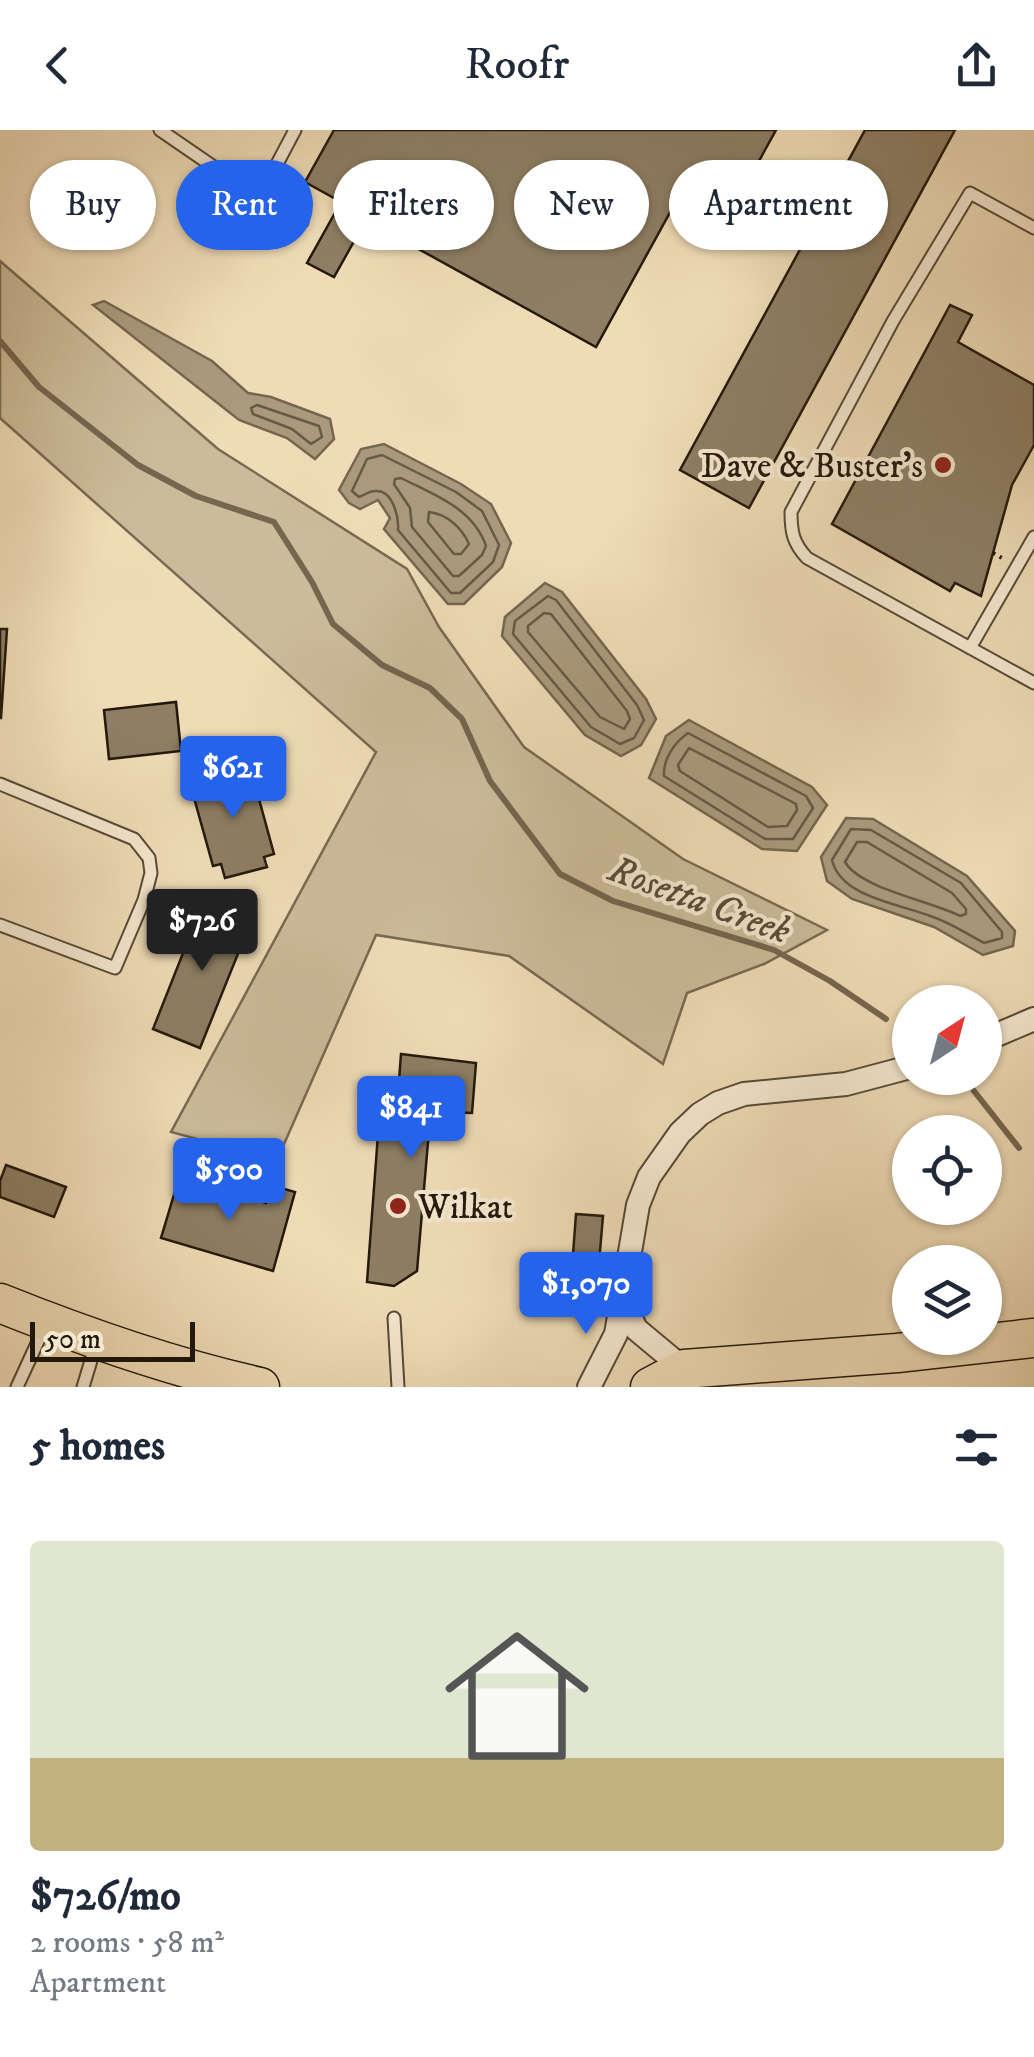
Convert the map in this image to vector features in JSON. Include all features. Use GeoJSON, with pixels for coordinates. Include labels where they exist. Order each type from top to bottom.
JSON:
{"type":"FeatureCollection","features":[{"type":"Feature","properties":{"kind":"main road"},"geometry":{"type":"LineString","coordinates":[[0,1303],[97,1340],[241,1385]]}},
{"type":"Feature","properties":{"kind":"main road"},"geometry":{"type":"LineString","coordinates":[[650,1387],[684,1369],[1034,1338]]}},
{"type":"Feature","properties":{"kind":"street"},"geometry":{"type":"LineString","coordinates":[[1002,1032],[1034,1018]]}},
{"type":"Feature","properties":{"kind":"street"},"geometry":{"type":"LineString","coordinates":[[590,1387],[616,1334],[638,1205],[663,1154],[700,1114],[744,1094],[846,1084],[892,1072]]}},
{"type":"Feature","properties":{"kind":"street"},"geometry":{"type":"LineString","coordinates":[[624,1303],[636,1329],[684,1369]]}},
{"type":"Feature","properties":{"kind":"lane"},"geometry":{"type":"LineString","coordinates":[[160,130],[204,160]]}},
{"type":"Feature","properties":{"kind":"lane"},"geometry":{"type":"LineString","coordinates":[[279,160],[295,130]]}},
{"type":"Feature","properties":{"kind":"lane"},"geometry":{"type":"LineString","coordinates":[[1034,228],[970,193],[894,320],[790,512],[796,547],[807,558],[1034,683]]}},
{"type":"Feature","properties":{"kind":"lane"},"geometry":{"type":"LineString","coordinates":[[970,648],[1034,537]]}},
{"type":"Feature","properties":{"kind":"lane"},"geometry":{"type":"LineString","coordinates":[[0,784],[134,839],[149,858],[152,873],[114,968],[0,925]]}},
{"type":"Feature","properties":{"kind":"lane"},"geometry":{"type":"LineString","coordinates":[[394,1318],[398,1387]]}},
{"type":"Feature","properties":{"kind":"lane"},"geometry":{"type":"LineString","coordinates":[[17,1387],[47,1322]]}},
{"type":"Feature","properties":{"kind":"lane"},"geometry":{"type":"LineString","coordinates":[[83,1387],[97,1340]]}},
{"type":"Feature","properties":{"kind":"path"},"geometry":{"type":"LineString","coordinates":[[993,553],[1002,558]]}},
{"type":"Feature","properties":{"kind":"shaded area"},"geometry":{"type":"Polygon","coordinates":[[[0,261],[218,449],[407,569],[439,627],[524,747],[683,859],[827,930],[764,964],[687,993],[663,1064],[509,956],[376,935],[277,1160],[171,1132],[376,752],[0,418],[0,261]]]}},
{"type":"Feature","properties":{"kind":"water"},"geometry":{"type":"Polygon","coordinates":[[[104,301],[212,361],[248,393],[271,397],[330,419],[334,439],[315,459],[287,438],[239,420],[93,305],[104,301]]]}},
{"type":"Feature","properties":{"kind":"water"},"geometry":{"type":"Polygon","coordinates":[[[384,444],[491,504],[511,543],[502,567],[464,604],[448,604],[384,529],[390,518],[378,500],[360,509],[339,490],[361,449],[384,444]]]}},
{"type":"Feature","properties":{"kind":"water"},"geometry":{"type":"Polygon","coordinates":[[[545,583],[562,592],[646,699],[656,719],[641,745],[621,756],[585,735],[502,636],[505,617],[545,583]]]}},
{"type":"Feature","properties":{"kind":"water"},"geometry":{"type":"Polygon","coordinates":[[[689,720],[812,787],[827,805],[797,851],[762,849],[649,778],[666,736],[689,720]]]}},
{"type":"Feature","properties":{"kind":"water"},"geometry":{"type":"Polygon","coordinates":[[[846,818],[873,819],[967,876],[1015,931],[1013,946],[983,955],[934,927],[852,899],[827,881],[821,857],[846,818]]]}},
{"type":"Feature","properties":{"kind":"building"},"geometry":{"type":"Polygon","coordinates":[[[334,130],[776,130],[760,160],[669,160],[669,214],[596,347],[420,250],[494,250],[494,160],[333,160],[333,198],[313,186],[313,168],[334,130]]]}},
{"type":"Feature","properties":{"kind":"building"},"geometry":{"type":"Polygon","coordinates":[[[865,130],[955,130],[749,508],[680,470],[800,250],[888,250],[888,160],[849,160],[865,130]]]}},
{"type":"Feature","properties":{"kind":"building"},"geometry":{"type":"Polygon","coordinates":[[[333,216],[333,250],[349,250],[334,277],[307,263],[333,216]]]}},
{"type":"Feature","properties":{"kind":"building","name":"Dave & Buster's"},"geometry":{"type":"Polygon","coordinates":[[[950,305],[972,315],[958,342],[1034,385],[1034,445],[1012,485],[981,596],[955,583],[950,591],[832,524],[950,305]]]}},
{"type":"Feature","properties":{"kind":"building"},"geometry":{"type":"Polygon","coordinates":[[[0,629],[7,629],[1,718],[0,718],[0,629]]]}},
{"type":"Feature","properties":{"kind":"building"},"geometry":{"type":"Polygon","coordinates":[[[176,702],[181,751],[109,759],[104,710],[176,702]]]}},
{"type":"Feature","properties":{"kind":"building"},"geometry":{"type":"Polygon","coordinates":[[[239,764],[243,780],[253,777],[274,854],[264,857],[267,867],[225,878],[221,864],[213,866],[191,787],[201,784],[198,775],[239,764]]]}},
{"type":"Feature","properties":{"kind":"building"},"geometry":{"type":"Polygon","coordinates":[[[204,900],[252,919],[200,1048],[153,1029],[204,900]]]}},
{"type":"Feature","properties":{"kind":"building","name":"Wilkat"},"geometry":{"type":"Polygon","coordinates":[[[401,1054],[476,1063],[472,1113],[444,1112],[428,1142],[417,1271],[394,1286],[367,1282],[378,1134],[395,1135],[401,1054]]]}},
{"type":"Feature","properties":{"kind":"building"},"geometry":{"type":"Polygon","coordinates":[[[6,1165],[66,1187],[54,1217],[0,1197],[6,1165]]]}},
{"type":"Feature","properties":{"kind":"building"},"geometry":{"type":"Polygon","coordinates":[[[179,1178],[266,1203],[271,1185],[295,1192],[273,1271],[161,1238],[179,1178]]]}},
{"type":"Feature","properties":{"kind":"building"},"geometry":{"type":"Polygon","coordinates":[[[576,1214],[603,1216],[596,1298],[570,1295],[576,1214]]]}},
{"type":"Feature","properties":{"kind":"waterway","name":"Rosetta Creek"},"geometry":{"type":"LineString","coordinates":[[0,341],[39,387],[138,465],[196,496],[274,522],[333,624],[382,665],[430,688],[462,719],[490,781],[560,874],[613,901],[774,950],[886,1019]]}},
{"type":"Feature","properties":{"kind":"waterway","name":"Rosetta Creek"},"geometry":{"type":"LineString","coordinates":[[977,1095],[1019,1148]]}},
{"type":"Feature","properties":{"kind":"place","name":"Dave & Buster's"},"geometry":{"type":"Point","coordinates":[943,465]}},
{"type":"Feature","properties":{"kind":"place","name":"Wilkat"},"geometry":{"type":"Point","coordinates":[398,1206]}}]}
